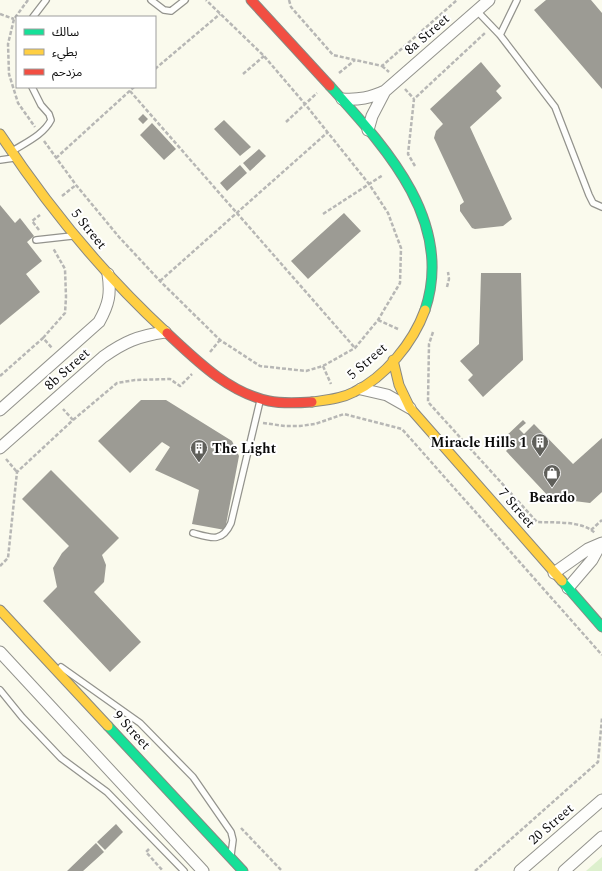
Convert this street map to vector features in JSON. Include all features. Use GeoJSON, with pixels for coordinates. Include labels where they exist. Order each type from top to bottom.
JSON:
{"type":"FeatureCollection","features":[{"type":"Feature","properties":{"kind":"street","name":"5 Street"},"geometry":{"type":"LineString","coordinates":[[0,136],[51,205],[108,274],[164,332],[200,363],[230,385],[260,399],[288,404],[317,403],[361,389],[393,360],[412,336],[426,306],[431,276],[431,247],[424,218],[412,191],[368,130],[342,99],[251,0]]}},
{"type":"Feature","properties":{"kind":"street","name":"8a Street"},"geometry":{"type":"LineString","coordinates":[[342,99],[357,100],[372,97],[385,90],[489,0]]}},
{"type":"Feature","properties":{"kind":"street","name":"8a Street"},"geometry":{"type":"LineString","coordinates":[[368,130],[372,116],[385,90]]}},
{"type":"Feature","properties":{"kind":"street","name":"8b Street"},"geometry":{"type":"LineString","coordinates":[[0,410],[99,322],[107,307],[110,291],[108,274]]}},
{"type":"Feature","properties":{"kind":"street","name":"8b Street"},"geometry":{"type":"LineString","coordinates":[[2,453],[54,400],[103,357],[121,344],[142,335],[164,332]]}},
{"type":"Feature","properties":{"kind":"street","name":"7 Street"},"geometry":{"type":"LineString","coordinates":[[393,360],[398,385],[410,408],[602,627]]}},
{"type":"Feature","properties":{"kind":"street","name":"7 Street"},"geometry":{"type":"LineString","coordinates":[[361,389],[387,395],[410,408]]}},
{"type":"Feature","properties":{"kind":"street"},"geometry":{"type":"LineString","coordinates":[[554,573],[599,541]]}},
{"type":"Feature","properties":{"kind":"street"},"geometry":{"type":"LineString","coordinates":[[568,588],[592,560],[599,541]]}},
{"type":"Feature","properties":{"kind":"street","name":"9 Street"},"geometry":{"type":"LineString","coordinates":[[0,610],[243,871]]}},
{"type":"Feature","properties":{"kind":"street"},"geometry":{"type":"LineString","coordinates":[[0,652],[204,871]]}},
{"type":"Feature","properties":{"kind":"street","name":"20 Street"},"geometry":{"type":"LineString","coordinates":[[520,871],[602,800]]}},
{"type":"Feature","properties":{"kind":"street"},"geometry":{"type":"LineString","coordinates":[[564,871],[602,837]]}},
{"type":"Feature","properties":{"kind":"lane"},"geometry":{"type":"LineString","coordinates":[[34,16],[46,0]]}},
{"type":"Feature","properties":{"kind":"lane"},"geometry":{"type":"LineString","coordinates":[[151,0],[164,10],[171,11],[185,0]]}},
{"type":"Feature","properties":{"kind":"lane"},"geometry":{"type":"LineString","coordinates":[[500,35],[517,0]]}},
{"type":"Feature","properties":{"kind":"lane"},"geometry":{"type":"LineString","coordinates":[[476,11],[500,35],[555,107],[589,195],[593,203],[602,207]]}},
{"type":"Feature","properties":{"kind":"lane"},"geometry":{"type":"LineString","coordinates":[[0,160],[14,155],[40,134],[48,126],[51,120],[49,114],[41,106],[32,88]]}},
{"type":"Feature","properties":{"kind":"lane"},"geometry":{"type":"LineString","coordinates":[[36,240],[76,236]]}},
{"type":"Feature","properties":{"kind":"lane"},"geometry":{"type":"LineString","coordinates":[[193,533],[211,538],[220,537],[228,531],[260,399]]}},
{"type":"Feature","properties":{"kind":"lane"},"geometry":{"type":"LineString","coordinates":[[36,649],[140,723],[193,777],[231,832],[234,840],[230,858]]}},
{"type":"Feature","properties":{"kind":"lane"},"geometry":{"type":"LineString","coordinates":[[0,690],[22,717],[62,758],[107,792],[184,871]]}},
{"type":"Feature","properties":{"kind":"path"},"geometry":{"type":"LineString","coordinates":[[17,16],[28,0]]}},
{"type":"Feature","properties":{"kind":"path"},"geometry":{"type":"LineString","coordinates":[[16,17],[8,44],[9,74],[18,103],[76,185],[119,237],[160,281],[220,340],[260,366],[306,371],[323,366],[355,348],[378,320],[400,283],[401,248],[388,212],[369,184],[328,132],[264,56],[206,0]]}},
{"type":"Feature","properties":{"kind":"path"},"geometry":{"type":"LineString","coordinates":[[290,0],[291,7],[333,55],[382,66],[457,0]]}},
{"type":"Feature","properties":{"kind":"path"},"geometry":{"type":"LineString","coordinates":[[0,14],[14,20]]}},
{"type":"Feature","properties":{"kind":"path"},"geometry":{"type":"LineString","coordinates":[[156,68],[220,14]]}},
{"type":"Feature","properties":{"kind":"path"},"geometry":{"type":"LineString","coordinates":[[416,167],[408,154],[414,99],[492,26]]}},
{"type":"Feature","properties":{"kind":"path"},"geometry":{"type":"LineString","coordinates":[[243,74],[264,56]]}},
{"type":"Feature","properties":{"kind":"path"},"geometry":{"type":"LineString","coordinates":[[56,158],[133,88]]}},
{"type":"Feature","properties":{"kind":"path"},"geometry":{"type":"LineString","coordinates":[[130,91],[355,348]]}},
{"type":"Feature","properties":{"kind":"path"},"geometry":{"type":"LineString","coordinates":[[160,281],[328,132]]}},
{"type":"Feature","properties":{"kind":"path"},"geometry":{"type":"LineString","coordinates":[[323,214],[395,166],[408,154]]}},
{"type":"Feature","properties":{"kind":"path"},"geometry":{"type":"LineString","coordinates":[[43,338],[64,313],[66,297],[65,269],[59,256],[32,221],[76,185]]}},
{"type":"Feature","properties":{"kind":"path"},"geometry":{"type":"LineString","coordinates":[[445,293],[449,278],[448,271]]}},
{"type":"Feature","properties":{"kind":"path"},"geometry":{"type":"LineString","coordinates":[[433,329],[429,344],[428,402],[537,522],[578,525],[591,530],[599,541]]}},
{"type":"Feature","properties":{"kind":"path"},"geometry":{"type":"LineString","coordinates":[[0,566],[8,558],[17,472],[117,382],[170,379],[180,386],[186,382],[200,363]]}},
{"type":"Feature","properties":{"kind":"path"},"geometry":{"type":"LineString","coordinates":[[54,400],[73,420]]}},
{"type":"Feature","properties":{"kind":"path"},"geometry":{"type":"LineString","coordinates":[[255,421],[285,426],[300,426],[315,424],[344,414],[402,429],[602,655]]}},
{"type":"Feature","properties":{"kind":"path"},"geometry":{"type":"LineString","coordinates":[[2,453],[17,472]]}},
{"type":"Feature","properties":{"kind":"path"},"geometry":{"type":"LineString","coordinates":[[591,530],[602,520]]}},
{"type":"Feature","properties":{"kind":"path"},"geometry":{"type":"LineString","coordinates":[[475,871],[598,762],[602,718]]}},
{"type":"Feature","properties":{"kind":"green space"},"geometry":{"type":"Polygon","coordinates":[[[602,857],[602,871],[586,871],[602,857]]]}},
{"type":"Feature","properties":{"kind":"building"},"geometry":{"type":"Polygon","coordinates":[[[546,0],[591,0],[602,13],[602,89],[534,10],[546,0]]]}},
{"type":"Feature","properties":{"kind":"building"},"geometry":{"type":"Polygon","coordinates":[[[481,62],[501,86],[496,91],[502,98],[470,127],[512,219],[503,226],[475,229],[472,228],[460,211],[460,205],[464,202],[434,138],[436,131],[443,124],[430,109],[481,62]]]}},
{"type":"Feature","properties":{"kind":"building"},"geometry":{"type":"Polygon","coordinates":[[[143,114],[148,119],[143,124],[138,119],[143,114]]]}},
{"type":"Feature","properties":{"kind":"building"},"geometry":{"type":"Polygon","coordinates":[[[224,120],[251,147],[240,156],[214,129],[224,120]]]}},
{"type":"Feature","properties":{"kind":"building"},"geometry":{"type":"Polygon","coordinates":[[[152,123],[176,149],[164,160],[140,135],[152,123]]]}},
{"type":"Feature","properties":{"kind":"building"},"geometry":{"type":"Polygon","coordinates":[[[259,149],[266,156],[250,171],[243,163],[259,149]]]}},
{"type":"Feature","properties":{"kind":"building"},"geometry":{"type":"Polygon","coordinates":[[[240,165],[247,173],[227,191],[220,183],[240,165]]]}},
{"type":"Feature","properties":{"kind":"building"},"geometry":{"type":"Polygon","coordinates":[[[0,205],[15,223],[20,218],[34,236],[27,242],[42,261],[26,274],[40,292],[0,325],[0,205]]]}},
{"type":"Feature","properties":{"kind":"building"},"geometry":{"type":"Polygon","coordinates":[[[344,213],[361,231],[308,279],[291,261],[344,213]]]}},
{"type":"Feature","properties":{"kind":"building"},"geometry":{"type":"Polygon","coordinates":[[[481,273],[521,273],[523,360],[483,397],[468,380],[473,375],[460,361],[479,344],[481,273]]]}},
{"type":"Feature","properties":{"kind":"building","name":"The Light"},"geometry":{"type":"Polygon","coordinates":[[[141,400],[166,400],[232,441],[239,456],[225,530],[192,524],[199,490],[155,470],[170,447],[162,442],[130,473],[98,441],[141,400]]]}},
{"type":"Feature","properties":{"kind":"building","name":"Miracle Hills 1"},"geometry":{"type":"Polygon","coordinates":[[[523,420],[526,423],[519,429],[524,434],[534,424],[573,464],[602,438],[602,492],[590,503],[550,498],[506,451],[512,445],[507,439],[505,442],[503,439],[523,420]]]}},
{"type":"Feature","properties":{"kind":"building"},"geometry":{"type":"Polygon","coordinates":[[[51,470],[119,538],[102,555],[106,565],[104,582],[94,592],[141,642],[110,672],[43,601],[57,587],[53,568],[62,553],[69,546],[22,499],[51,470]]]}},
{"type":"Feature","properties":{"kind":"building"},"geometry":{"type":"Polygon","coordinates":[[[116,824],[123,832],[105,850],[97,842],[116,824]]]}},
{"type":"Feature","properties":{"kind":"building"},"geometry":{"type":"Polygon","coordinates":[[[96,843],[104,852],[83,871],[67,871],[96,843]]]}},
{"type":"Feature","properties":{"kind":"traffic: fast"},"geometry":{"type":"LineString","coordinates":[[330,86],[372,134],[392,160],[409,188],[423,216],[431,246],[432,277],[425,310]]}},
{"type":"Feature","properties":{"kind":"traffic: fast"},"geometry":{"type":"LineString","coordinates":[[562,581],[602,627]]}},
{"type":"Feature","properties":{"kind":"traffic: fast"},"geometry":{"type":"LineString","coordinates":[[108,726],[243,871]]}},
{"type":"Feature","properties":{"kind":"traffic: slow"},"geometry":{"type":"LineString","coordinates":[[0,134],[37,188],[78,239],[143,311],[167,333]]}},
{"type":"Feature","properties":{"kind":"traffic: slow"},"geometry":{"type":"LineString","coordinates":[[312,402],[344,396],[365,386],[376,378],[397,358],[413,335],[425,310]]}},
{"type":"Feature","properties":{"kind":"traffic: slow"},"geometry":{"type":"LineString","coordinates":[[393,360],[399,385],[410,408],[562,581]]}},
{"type":"Feature","properties":{"kind":"traffic: slow"},"geometry":{"type":"LineString","coordinates":[[0,610],[108,726]]}},
{"type":"Feature","properties":{"kind":"traffic: jam"},"geometry":{"type":"LineString","coordinates":[[251,0],[330,86]]}},
{"type":"Feature","properties":{"kind":"traffic: jam"},"geometry":{"type":"LineString","coordinates":[[167,333],[201,364],[240,391],[254,397],[274,402],[312,402]]}},
{"type":"Feature","properties":{"kind":"place","name":"Miracle Hills 1"},"geometry":{"type":"Point","coordinates":[540,457]}},
{"type":"Feature","properties":{"kind":"place","name":"The Light"},"geometry":{"type":"Point","coordinates":[199,463]}},
{"type":"Feature","properties":{"kind":"place","name":"Beardo"},"geometry":{"type":"Point","coordinates":[552,488]}}]}
